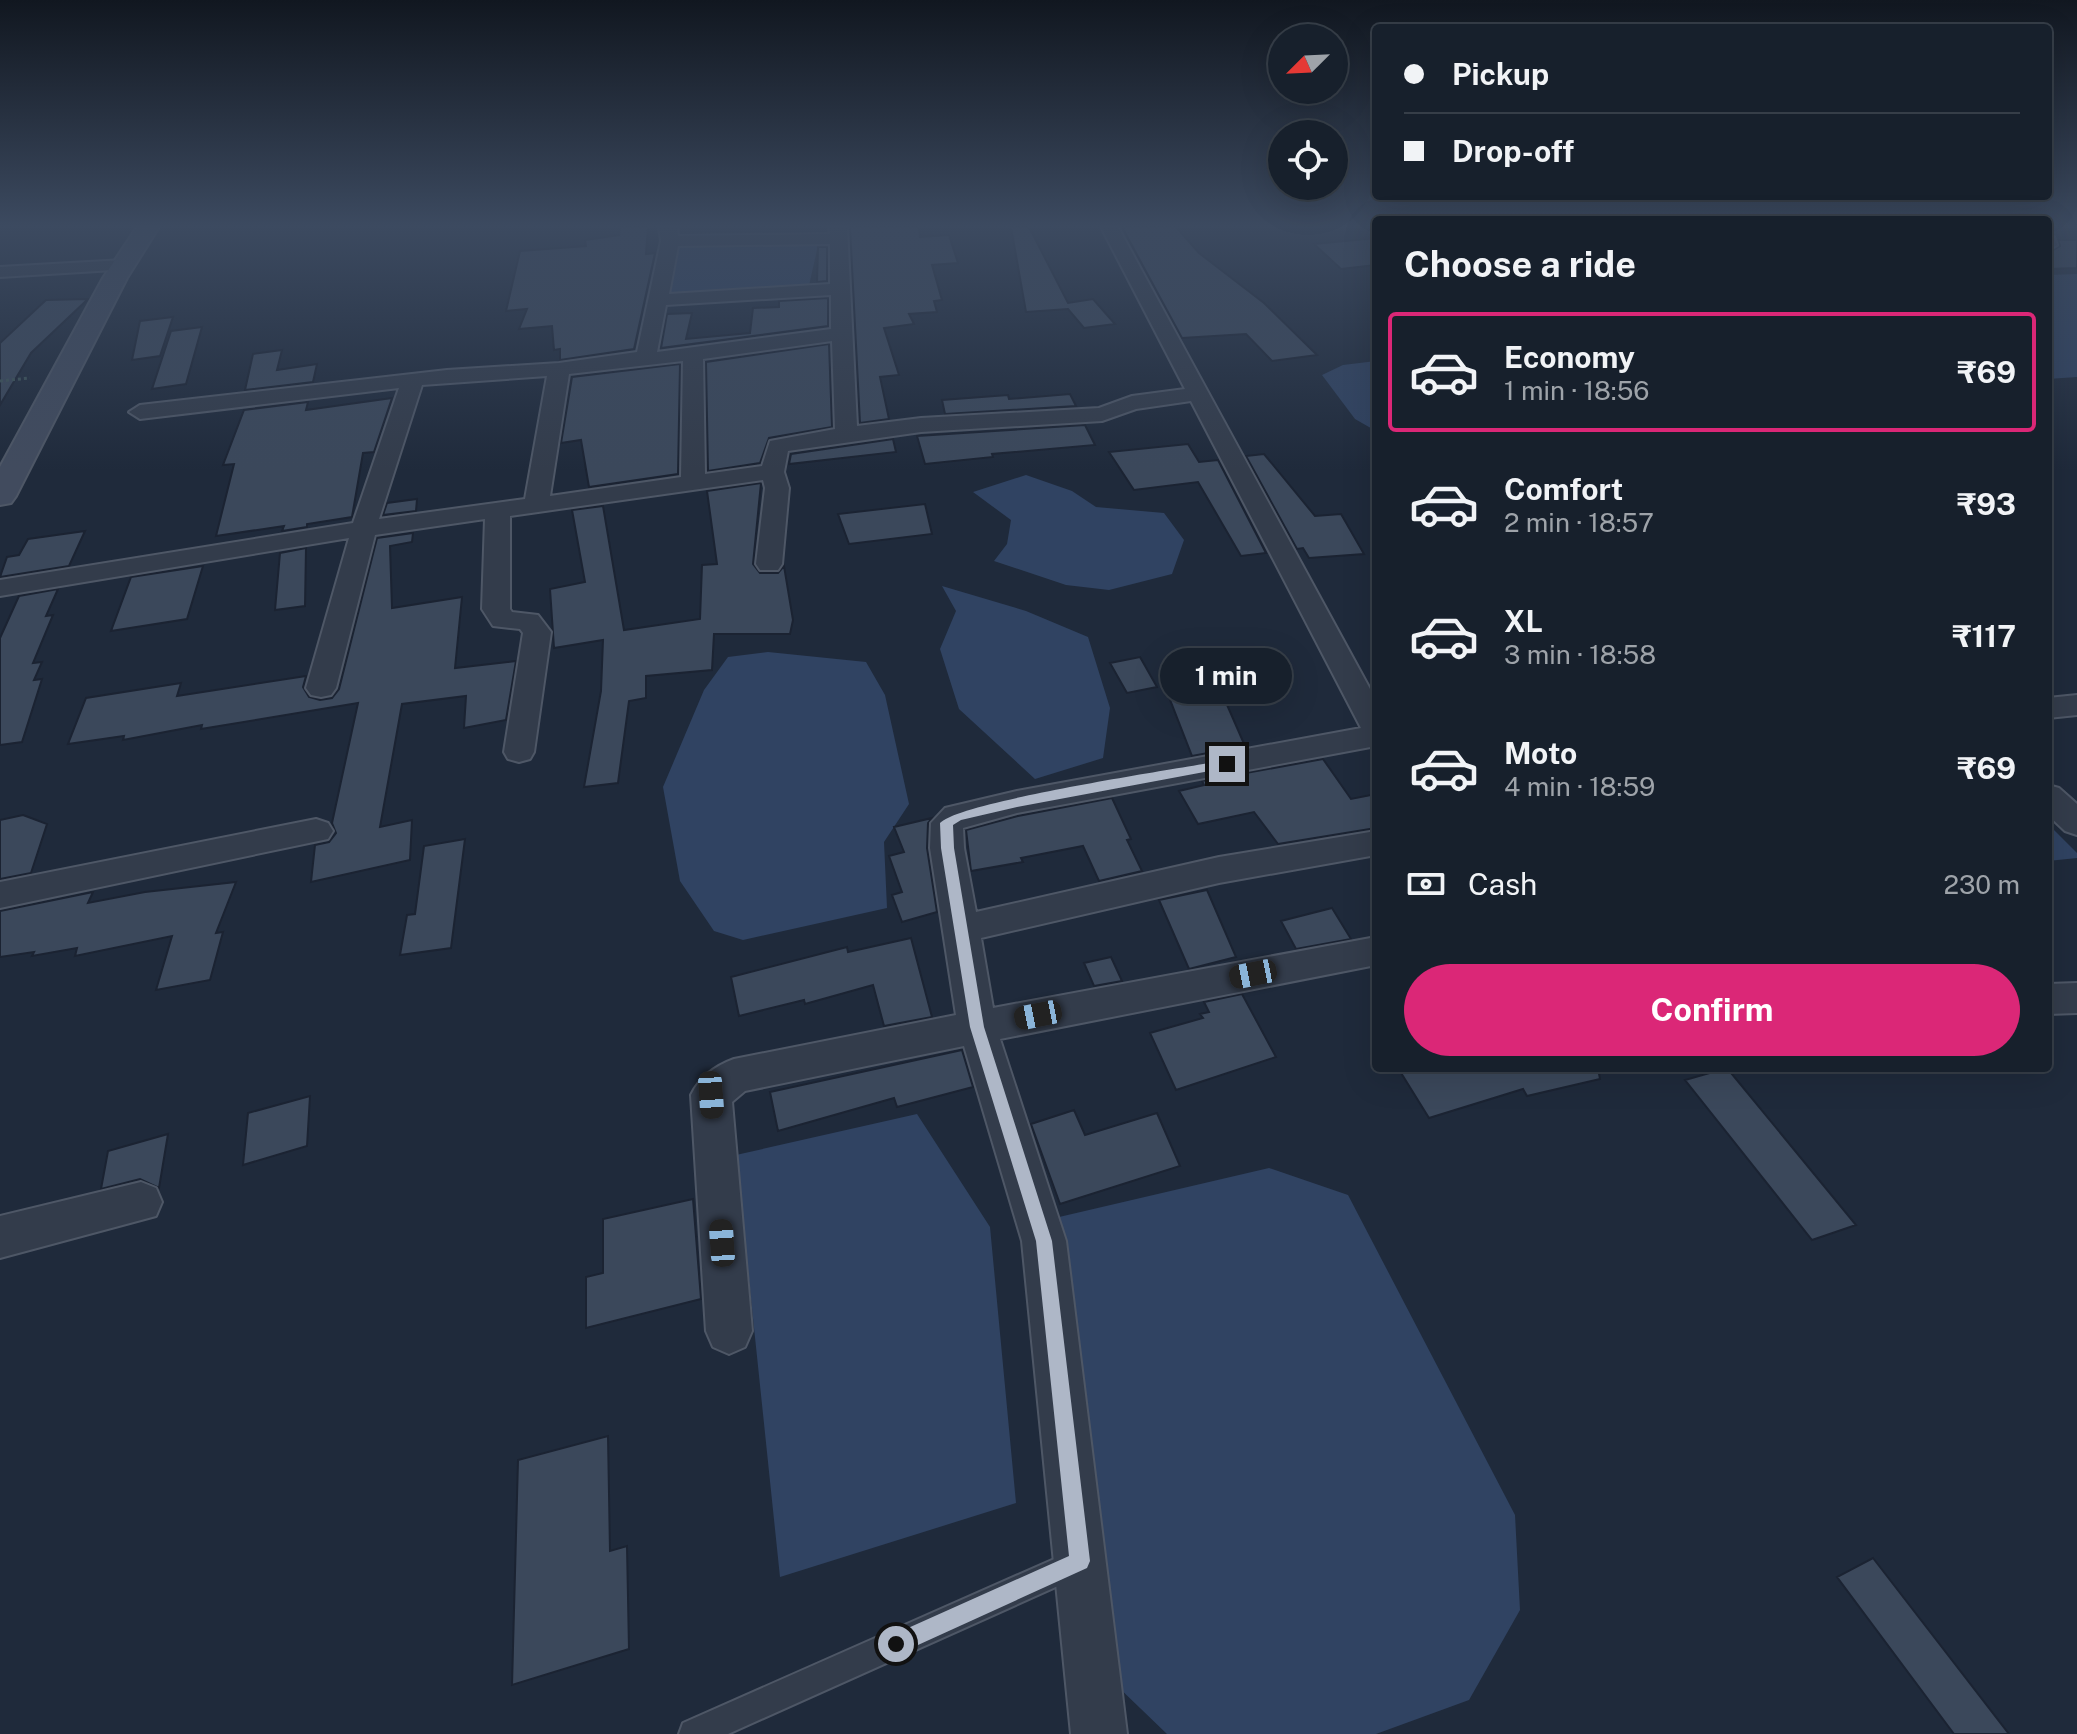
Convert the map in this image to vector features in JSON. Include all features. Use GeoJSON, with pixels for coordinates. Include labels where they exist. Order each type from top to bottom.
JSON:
{"type":"FeatureCollection","features":[{"type":"Feature","properties":{"kind":"street"},"geometry":{"type":"LineString","coordinates":[[0,496],[101,308]]}},
{"type":"Feature","properties":{"kind":"street"},"geometry":{"type":"LineString","coordinates":[[646,357],[656,308]]}},
{"type":"Feature","properties":{"kind":"street"},"geometry":{"type":"LineString","coordinates":[[841,308],[847,434]]}},
{"type":"Feature","properties":{"kind":"street"},"geometry":{"type":"LineString","coordinates":[[1151,308],[1372,720]]}},
{"type":"Feature","properties":{"kind":"street"},"geometry":{"type":"LineString","coordinates":[[140,412],[413,380],[661,358],[842,334]]}},
{"type":"Feature","properties":{"kind":"street"},"geometry":{"type":"LineString","coordinates":[[693,354],[693,483]]}},
{"type":"Feature","properties":{"kind":"street"},"geometry":{"type":"LineString","coordinates":[[536,504],[559,369]]}},
{"type":"Feature","properties":{"kind":"street"},"geometry":{"type":"LineString","coordinates":[[321,688],[362,529],[413,380]]}},
{"type":"Feature","properties":{"kind":"street"},"geometry":{"type":"LineString","coordinates":[[769,564],[777,488],[772,472],[778,446],[921,425],[1102,414],[1132,403],[1196,394]]}},
{"type":"Feature","properties":{"kind":"street"},"geometry":{"type":"LineString","coordinates":[[0,588],[260,543],[772,472]]}},
{"type":"Feature","properties":{"kind":"street"},"geometry":{"type":"LineString","coordinates":[[498,509],[496,609],[503,620],[528,621],[537,632],[519,752]]}},
{"type":"Feature","properties":{"kind":"street"},"geometry":{"type":"LineString","coordinates":[[2052,708],[2077,705]]}},
{"type":"Feature","properties":{"kind":"street"},"geometry":{"type":"LineString","coordinates":[[1099,1734],[1044,1241],[977,1027],[947,848],[947,823],[957,816],[1372,737]]}},
{"type":"Feature","properties":{"kind":"street"},"geometry":{"type":"LineString","coordinates":[[2052,800],[2077,823]]}},
{"type":"Feature","properties":{"kind":"street"},"geometry":{"type":"LineString","coordinates":[[0,895],[316,831]]}},
{"type":"Feature","properties":{"kind":"street"},"geometry":{"type":"LineString","coordinates":[[962,929],[1219,870],[1372,844]]}},
{"type":"Feature","properties":{"kind":"street"},"geometry":{"type":"LineString","coordinates":[[729,1331],[711,1095],[734,1076],[1372,952]]}},
{"type":"Feature","properties":{"kind":"street"},"geometry":{"type":"LineString","coordinates":[[0,1237],[141,1202]]}},
{"type":"Feature","properties":{"kind":"lane"},"geometry":{"type":"LineString","coordinates":[[694,1734],[1080,1561]]}},
{"type":"Feature","properties":{"kind":"water"},"geometry":{"type":"Polygon","coordinates":[[[2052,308],[2077,308],[2077,377],[2052,379],[2052,308]]]}},
{"type":"Feature","properties":{"kind":"water"},"geometry":{"type":"Polygon","coordinates":[[[1372,361],[1372,429],[1355,419],[1322,375],[1343,365],[1372,361]]]}},
{"type":"Feature","properties":{"kind":"water"},"geometry":{"type":"Polygon","coordinates":[[[1026,475],[1072,491],[1096,507],[1164,513],[1184,540],[1172,574],[1109,590],[1066,585],[994,561],[1007,544],[1011,520],[973,492],[1026,475]]]}},
{"type":"Feature","properties":{"kind":"water"},"geometry":{"type":"Polygon","coordinates":[[[942,586],[1026,611],[1088,637],[1110,708],[1103,758],[1035,779],[959,709],[940,649],[956,611],[942,586]]]}},
{"type":"Feature","properties":{"kind":"water"},"geometry":{"type":"Polygon","coordinates":[[[768,652],[866,662],[885,695],[909,804],[884,842],[887,908],[743,940],[714,931],[680,881],[663,787],[704,690],[728,657],[768,652]]]}},
{"type":"Feature","properties":{"kind":"water"},"geometry":{"type":"Polygon","coordinates":[[[2052,828],[2077,853],[2077,858],[2052,861],[2052,828]]]}},
{"type":"Feature","properties":{"kind":"water"},"geometry":{"type":"Polygon","coordinates":[[[917,1114],[990,1227],[1016,1503],[780,1577],[736,1155],[917,1114]]]}},
{"type":"Feature","properties":{"kind":"water"},"geometry":{"type":"Polygon","coordinates":[[[1269,1168],[1348,1195],[1515,1515],[1520,1610],[1469,1700],[1376,1734],[1167,1734],[1113,1682],[1042,1221],[1269,1168]]]}},
{"type":"Feature","properties":{"kind":"building"},"geometry":{"type":"Polygon","coordinates":[[[38,308],[79,308],[31,353],[0,405],[0,343],[38,308]]]}},
{"type":"Feature","properties":{"kind":"building"},"geometry":{"type":"Polygon","coordinates":[[[507,308],[643,308],[634,349],[560,360],[560,349],[554,350],[552,326],[519,329],[527,309],[506,311],[507,308]]]}},
{"type":"Feature","properties":{"kind":"building"},"geometry":{"type":"Polygon","coordinates":[[[753,308],[828,308],[828,326],[661,348],[667,314],[692,313],[686,339],[750,333],[753,308]]]}},
{"type":"Feature","properties":{"kind":"building"},"geometry":{"type":"Polygon","coordinates":[[[854,308],[936,308],[937,312],[909,314],[914,324],[884,328],[899,375],[880,377],[889,419],[860,423],[854,308]]]}},
{"type":"Feature","properties":{"kind":"building"},"geometry":{"type":"Polygon","coordinates":[[[1025,308],[1101,308],[1115,324],[1084,328],[1068,309],[1026,312],[1025,308]]]}},
{"type":"Feature","properties":{"kind":"building"},"geometry":{"type":"Polygon","coordinates":[[[1166,308],[1269,308],[1317,355],[1272,361],[1246,334],[1182,338],[1166,308]]]}},
{"type":"Feature","properties":{"kind":"building"},"geometry":{"type":"Polygon","coordinates":[[[173,317],[160,356],[132,360],[140,321],[173,317]]]}},
{"type":"Feature","properties":{"kind":"building"},"geometry":{"type":"Polygon","coordinates":[[[202,327],[186,384],[152,389],[171,331],[202,327]]]}},
{"type":"Feature","properties":{"kind":"building"},"geometry":{"type":"Polygon","coordinates":[[[829,344],[832,427],[769,438],[760,463],[708,471],[706,362],[829,344]]]}},
{"type":"Feature","properties":{"kind":"building"},"geometry":{"type":"Polygon","coordinates":[[[282,350],[277,370],[317,364],[313,382],[245,390],[253,354],[282,350]]]}},
{"type":"Feature","properties":{"kind":"building"},"geometry":{"type":"Polygon","coordinates":[[[680,364],[678,474],[589,487],[581,440],[561,443],[572,377],[680,364]]]}},
{"type":"Feature","properties":{"kind":"building"},"geometry":{"type":"Polygon","coordinates":[[[1070,394],[1076,406],[945,414],[942,400],[1008,395],[1009,399],[1070,394]]]}},
{"type":"Feature","properties":{"kind":"building"},"geometry":{"type":"Polygon","coordinates":[[[392,398],[374,452],[363,453],[352,517],[282,531],[284,526],[216,536],[234,464],[223,465],[244,410],[308,402],[306,410],[392,398]]]}},
{"type":"Feature","properties":{"kind":"building"},"geometry":{"type":"Polygon","coordinates":[[[1085,425],[1095,445],[992,454],[993,457],[925,464],[917,436],[1085,425]]]}},
{"type":"Feature","properties":{"kind":"building"},"geometry":{"type":"Polygon","coordinates":[[[893,439],[896,452],[789,464],[791,454],[893,439]]]}},
{"type":"Feature","properties":{"kind":"building"},"geometry":{"type":"Polygon","coordinates":[[[1188,444],[1199,462],[1218,460],[1266,553],[1241,556],[1198,482],[1134,490],[1109,452],[1188,444]]]}},
{"type":"Feature","properties":{"kind":"building"},"geometry":{"type":"Polygon","coordinates":[[[1264,454],[1315,516],[1341,514],[1364,554],[1309,558],[1303,548],[1297,549],[1246,456],[1264,454]]]}},
{"type":"Feature","properties":{"kind":"building"},"geometry":{"type":"Polygon","coordinates":[[[761,483],[753,564],[760,573],[778,573],[784,566],[793,620],[790,634],[714,634],[712,670],[646,676],[646,698],[629,701],[618,783],[584,787],[601,691],[603,640],[554,648],[550,589],[585,582],[572,510],[603,506],[624,630],[700,619],[702,565],[717,564],[707,491],[761,483]]]}},
{"type":"Feature","properties":{"kind":"building"},"geometry":{"type":"Polygon","coordinates":[[[417,499],[416,511],[383,515],[387,503],[417,499]]]}},
{"type":"Feature","properties":{"kind":"building"},"geometry":{"type":"Polygon","coordinates":[[[925,504],[932,534],[849,544],[838,514],[925,504]]]}},
{"type":"Feature","properties":{"kind":"building"},"geometry":{"type":"Polygon","coordinates":[[[85,531],[69,566],[0,577],[7,557],[19,555],[28,539],[85,531]]]}},
{"type":"Feature","properties":{"kind":"building"},"geometry":{"type":"Polygon","coordinates":[[[413,533],[412,542],[390,546],[392,608],[462,597],[455,668],[516,661],[506,720],[464,728],[466,696],[402,704],[380,827],[412,820],[410,860],[311,882],[315,845],[329,842],[336,833],[332,823],[358,703],[201,729],[202,725],[123,740],[124,736],[68,744],[86,698],[181,683],[177,696],[306,676],[303,687],[309,697],[320,700],[332,698],[339,689],[377,538],[413,533]]]}},
{"type":"Feature","properties":{"kind":"building"},"geometry":{"type":"Polygon","coordinates":[[[306,548],[305,606],[275,610],[280,553],[306,548]]]}},
{"type":"Feature","properties":{"kind":"building"},"geometry":{"type":"Polygon","coordinates":[[[203,566],[187,619],[111,631],[131,577],[203,566]]]}},
{"type":"Feature","properties":{"kind":"building"},"geometry":{"type":"Polygon","coordinates":[[[58,589],[46,616],[53,615],[33,663],[42,662],[34,680],[42,679],[22,742],[0,745],[0,638],[19,596],[58,589]]]}},
{"type":"Feature","properties":{"kind":"building"},"geometry":{"type":"Polygon","coordinates":[[[1140,657],[1157,687],[1127,693],[1110,663],[1140,657]]]}},
{"type":"Feature","properties":{"kind":"building"},"geometry":{"type":"Polygon","coordinates":[[[1221,691],[1245,746],[1192,756],[1169,697],[1221,691]]]}},
{"type":"Feature","properties":{"kind":"building"},"geometry":{"type":"Polygon","coordinates":[[[1323,759],[1351,799],[1372,795],[1372,829],[1278,844],[1254,812],[1198,824],[1179,791],[1204,785],[1202,781],[1323,759]]]}},
{"type":"Feature","properties":{"kind":"building"},"geometry":{"type":"Polygon","coordinates":[[[1112,798],[1142,871],[1099,881],[1083,846],[1021,858],[1023,862],[971,871],[966,830],[1018,816],[1112,798]]]}},
{"type":"Feature","properties":{"kind":"building"},"geometry":{"type":"Polygon","coordinates":[[[23,815],[47,824],[31,873],[0,879],[0,820],[23,815]]]}},
{"type":"Feature","properties":{"kind":"building"},"geometry":{"type":"Polygon","coordinates":[[[932,818],[928,823],[927,848],[937,912],[902,922],[892,895],[902,892],[889,856],[904,852],[894,827],[932,818]]]}},
{"type":"Feature","properties":{"kind":"building"},"geometry":{"type":"Polygon","coordinates":[[[465,839],[451,948],[400,955],[407,915],[415,914],[424,846],[465,839]]]}},
{"type":"Feature","properties":{"kind":"building"},"geometry":{"type":"Polygon","coordinates":[[[236,882],[216,933],[223,932],[210,980],[156,990],[172,936],[75,956],[77,948],[32,956],[34,952],[0,957],[0,911],[93,892],[88,903],[145,892],[236,882]]]}},
{"type":"Feature","properties":{"kind":"building"},"geometry":{"type":"Polygon","coordinates":[[[1207,890],[1236,957],[1189,969],[1159,900],[1207,890]]]}},
{"type":"Feature","properties":{"kind":"building"},"geometry":{"type":"Polygon","coordinates":[[[1332,908],[1351,939],[1296,949],[1281,921],[1332,908]]]}},
{"type":"Feature","properties":{"kind":"building"},"geometry":{"type":"Polygon","coordinates":[[[911,938],[932,1017],[884,1026],[873,985],[805,1004],[804,1000],[739,1016],[731,977],[847,947],[848,952],[911,938]]]}},
{"type":"Feature","properties":{"kind":"building"},"geometry":{"type":"Polygon","coordinates":[[[1111,957],[1122,981],[1094,986],[1084,963],[1111,957]]]}},
{"type":"Feature","properties":{"kind":"building"},"geometry":{"type":"Polygon","coordinates":[[[1242,994],[1276,1057],[1176,1090],[1150,1033],[1203,1018],[1200,1014],[1209,1012],[1204,1002],[1242,994]]]}},
{"type":"Feature","properties":{"kind":"building"},"geometry":{"type":"Polygon","coordinates":[[[962,1050],[973,1087],[897,1107],[894,1098],[778,1131],[770,1092],[962,1050]]]}},
{"type":"Feature","properties":{"kind":"building"},"geometry":{"type":"Polygon","coordinates":[[[1400,1072],[1599,1072],[1600,1079],[1527,1096],[1523,1089],[1429,1118],[1400,1072]]]}},
{"type":"Feature","properties":{"kind":"building"},"geometry":{"type":"Polygon","coordinates":[[[1713,1072],[1730,1072],[1856,1225],[1812,1240],[1685,1080],[1713,1072]]]}},
{"type":"Feature","properties":{"kind":"building"},"geometry":{"type":"Polygon","coordinates":[[[310,1096],[307,1146],[243,1165],[248,1113],[310,1096]]]}},
{"type":"Feature","properties":{"kind":"building"},"geometry":{"type":"Polygon","coordinates":[[[1074,1110],[1085,1135],[1157,1113],[1180,1166],[1060,1204],[1031,1124],[1074,1110]]]}},
{"type":"Feature","properties":{"kind":"building"},"geometry":{"type":"Polygon","coordinates":[[[168,1134],[159,1188],[140,1179],[101,1189],[108,1151],[168,1134]]]}},
{"type":"Feature","properties":{"kind":"building"},"geometry":{"type":"Polygon","coordinates":[[[693,1199],[701,1299],[586,1328],[586,1277],[603,1273],[603,1219],[693,1199]]]}},
{"type":"Feature","properties":{"kind":"building"},"geometry":{"type":"Polygon","coordinates":[[[608,1436],[610,1551],[627,1546],[629,1649],[512,1685],[518,1460],[608,1436]]]}},
{"type":"Feature","properties":{"kind":"building"},"geometry":{"type":"Polygon","coordinates":[[[1873,1558],[2009,1734],[1954,1734],[1837,1577],[1873,1558]]]}},
{"type":"Feature","properties":{"kind":"route"},"geometry":{"type":"LineString","coordinates":[[896,1644],[1080,1561],[1044,1241],[977,1027],[947,848],[947,823],[957,816],[1017,802],[1227,764]]}}]}
